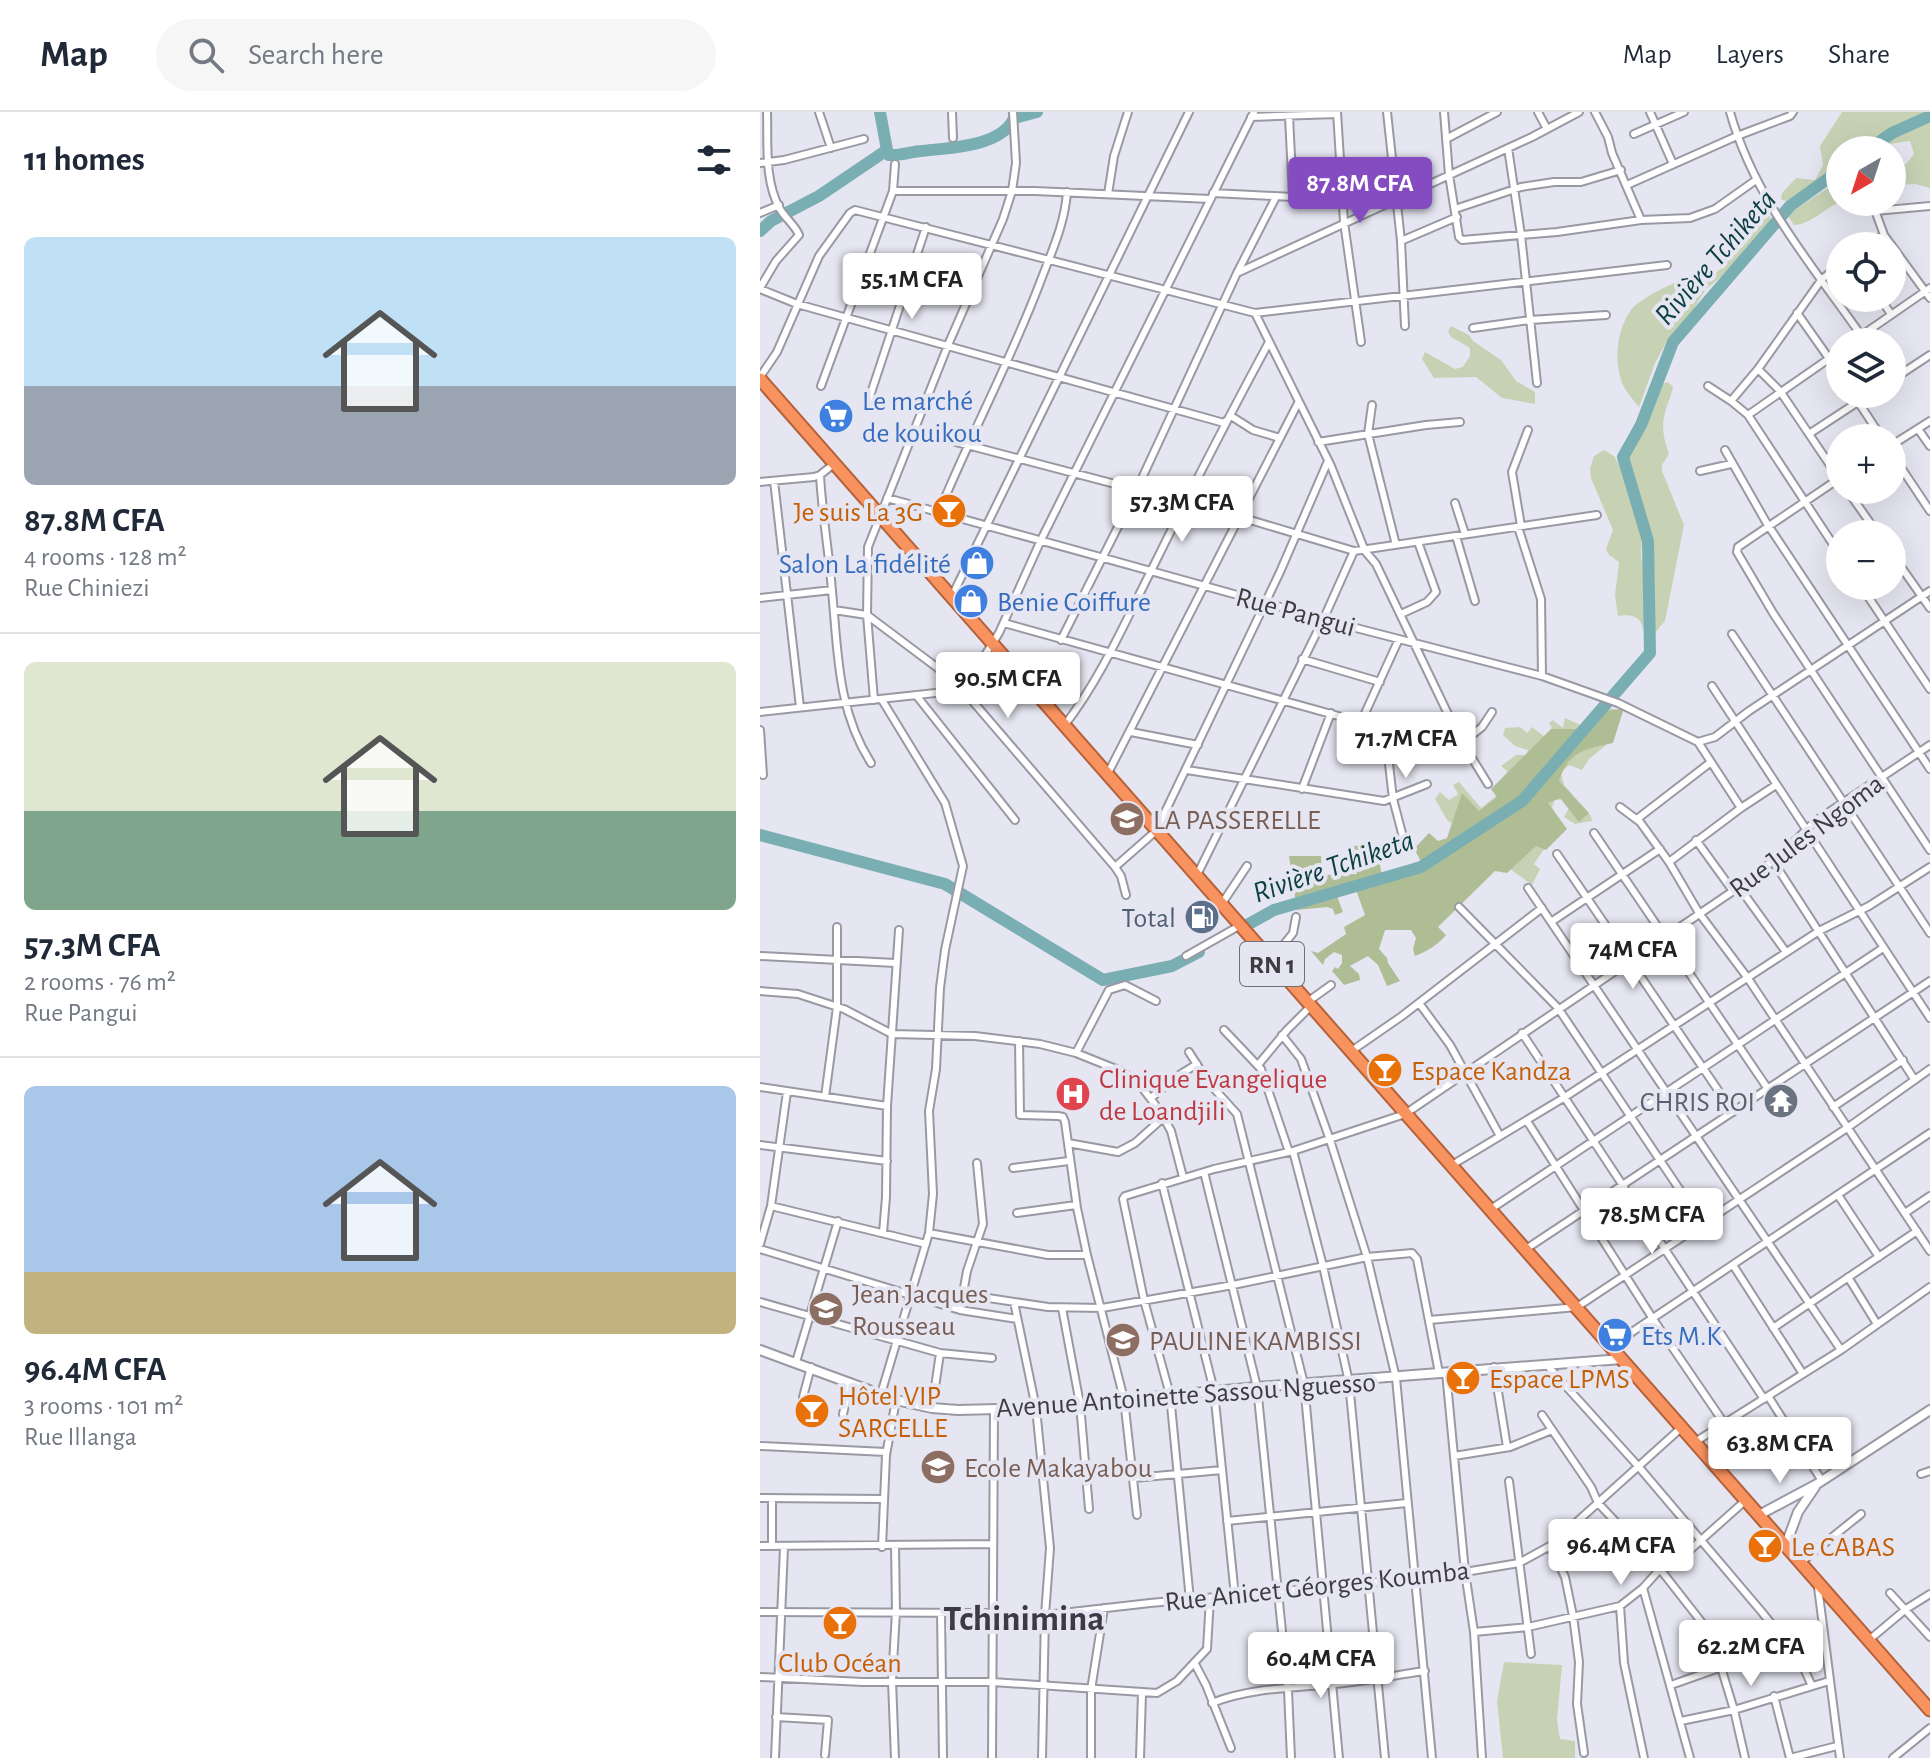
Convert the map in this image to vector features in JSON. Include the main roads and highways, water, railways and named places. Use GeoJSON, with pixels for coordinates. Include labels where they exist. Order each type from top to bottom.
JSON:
{"type":"FeatureCollection","features":[{"type":"Feature","properties":{"kind":"highway","name":"RN 1"},"geometry":{"type":"LineString","coordinates":[[760,378],[1930,1710]]}},
{"type":"Feature","properties":{"kind":"waterway"},"geometry":{"type":"LineString","coordinates":[[880,112],[887,150]]}},
{"type":"Feature","properties":{"kind":"waterway"},"geometry":{"type":"LineString","coordinates":[[760,231],[771,221],[819,196],[887,150],[889,155],[897,155],[973,144],[998,135],[1008,128],[1014,118],[1037,112]]}},
{"type":"Feature","properties":{"kind":"waterway","name":"Rivière Tchiketa"},"geometry":{"type":"LineString","coordinates":[[1888,136],[1930,116]]}},
{"type":"Feature","properties":{"kind":"waterway","name":"Rivière Tchiketa"},"geometry":{"type":"LineString","coordinates":[[1247,925],[1274,910],[1421,867],[1522,801],[1650,653],[1648,541],[1623,457],[1641,425],[1673,342],[1790,206],[1826,180]]}},
{"type":"Feature","properties":{"kind":"waterway","name":"Rivière Tchiketa"},"geometry":{"type":"LineString","coordinates":[[760,835],[945,884],[1103,980],[1172,966],[1199,952]]}},
{"type":"Feature","properties":{"kind":"place","name":"Le marché de kouikou"},"geometry":{"type":"Point","coordinates":[836,416]}},
{"type":"Feature","properties":{"kind":"place","name":"Je suis La 3G"},"geometry":{"type":"Point","coordinates":[949,511]}},
{"type":"Feature","properties":{"kind":"place","name":"Salon La fidélité"},"geometry":{"type":"Point","coordinates":[977,563]}},
{"type":"Feature","properties":{"kind":"place","name":"Benie Coiffure"},"geometry":{"type":"Point","coordinates":[971,601]}},
{"type":"Feature","properties":{"kind":"place","name":"LA PASSERELLE"},"geometry":{"type":"Point","coordinates":[1127,819]}},
{"type":"Feature","properties":{"kind":"place","name":"Total"},"geometry":{"type":"Point","coordinates":[1202,917]}},
{"type":"Feature","properties":{"kind":"place","name":"Espace Kandza"},"geometry":{"type":"Point","coordinates":[1385,1070]}},
{"type":"Feature","properties":{"kind":"place","name":"Clinique Evangelique de Loandjili"},"geometry":{"type":"Point","coordinates":[1073,1094]}},
{"type":"Feature","properties":{"kind":"place","name":"CHRIS ROI"},"geometry":{"type":"Point","coordinates":[1781,1101]}},
{"type":"Feature","properties":{"kind":"place","name":"Jean Jacques Rousseau"},"geometry":{"type":"Point","coordinates":[826,1309]}},
{"type":"Feature","properties":{"kind":"place","name":"Ets M.K"},"geometry":{"type":"Point","coordinates":[1615,1335]}},
{"type":"Feature","properties":{"kind":"place","name":"PAULINE KAMBISSI"},"geometry":{"type":"Point","coordinates":[1123,1340]}},
{"type":"Feature","properties":{"kind":"place","name":"Espace LPMS"},"geometry":{"type":"Point","coordinates":[1463,1378]}},
{"type":"Feature","properties":{"kind":"place","name":"Hôtel VIP SARCELLE"},"geometry":{"type":"Point","coordinates":[812,1411]}},
{"type":"Feature","properties":{"kind":"place","name":"Ecole Makayabou"},"geometry":{"type":"Point","coordinates":[938,1467]}},
{"type":"Feature","properties":{"kind":"place","name":"Le CABAS"},"geometry":{"type":"Point","coordinates":[1765,1546]}},
{"type":"Feature","properties":{"kind":"place","name":"Club Océan"},"geometry":{"type":"Point","coordinates":[840,1623]}},
{"type":"Feature","properties":{"kind":"district","name":"Tchinimina"},"geometry":{"type":"Point","coordinates":[1024,1617]}}]}
